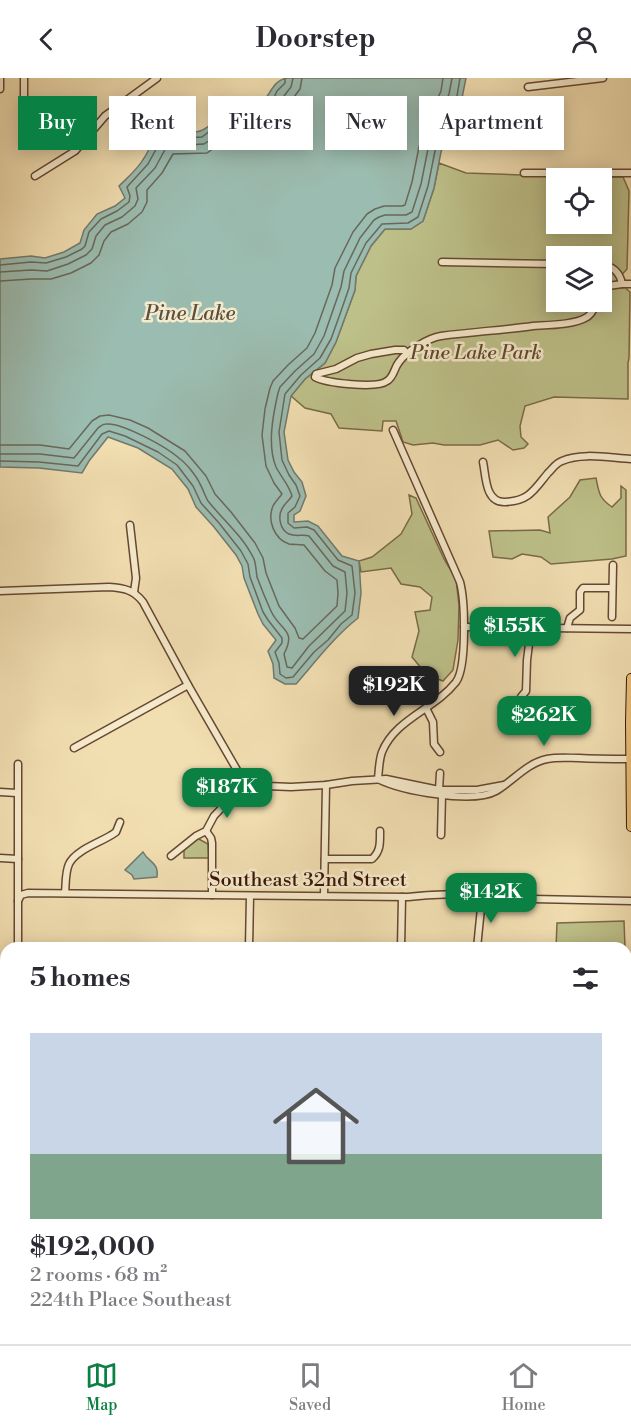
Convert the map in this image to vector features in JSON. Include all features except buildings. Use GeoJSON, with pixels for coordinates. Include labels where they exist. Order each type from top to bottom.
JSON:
{"type":"FeatureCollection","features":[{"type":"Feature","properties":{"kind":"main road"},"geometry":{"type":"LineString","coordinates":[[631,678],[631,827]]}},
{"type":"Feature","properties":{"kind":"street"},"geometry":{"type":"LineString","coordinates":[[0,78],[0,89]]}},
{"type":"Feature","properties":{"kind":"street"},"geometry":{"type":"LineString","coordinates":[[24,78],[24,96]]}},
{"type":"Feature","properties":{"kind":"street"},"geometry":{"type":"LineString","coordinates":[[35,176],[75,151],[105,116],[157,78]]}},
{"type":"Feature","properties":{"kind":"street"},"geometry":{"type":"LineString","coordinates":[[541,78],[546,84]]}},
{"type":"Feature","properties":{"kind":"street"},"geometry":{"type":"LineString","coordinates":[[528,87],[603,78]]}},
{"type":"Feature","properties":{"kind":"street"},"geometry":{"type":"LineString","coordinates":[[524,172],[631,173]]}},
{"type":"Feature","properties":{"kind":"street"},"geometry":{"type":"LineString","coordinates":[[442,262],[546,264]]}},
{"type":"Feature","properties":{"kind":"street"},"geometry":{"type":"LineString","coordinates":[[612,268],[619,275],[621,284]]}},
{"type":"Feature","properties":{"kind":"street"},"geometry":{"type":"LineString","coordinates":[[612,285],[631,284]]}},
{"type":"Feature","properties":{"kind":"street"},"geometry":{"type":"LineString","coordinates":[[407,354],[404,350],[395,350],[371,354],[315,376],[348,383],[379,384],[392,377],[399,361],[407,354],[435,337],[580,320],[592,312]]}},
{"type":"Feature","properties":{"kind":"street"},"geometry":{"type":"LineString","coordinates":[[378,779],[382,752],[391,737],[458,679],[464,627],[464,600],[460,582],[393,430]]}},
{"type":"Feature","properties":{"kind":"street"},"geometry":{"type":"LineString","coordinates":[[483,462],[491,497],[504,502],[524,499],[555,465],[564,460],[582,456],[631,459]]}},
{"type":"Feature","properties":{"kind":"street"},"geometry":{"type":"LineString","coordinates":[[130,525],[136,578],[134,592]]}},
{"type":"Feature","properties":{"kind":"street"},"geometry":{"type":"LineString","coordinates":[[612,617],[613,565]]}},
{"type":"Feature","properties":{"kind":"street"},"geometry":{"type":"LineString","coordinates":[[0,591],[110,587],[134,592],[143,602],[240,775],[257,785],[277,787],[326,785],[378,779],[419,792],[471,796],[488,794],[533,764],[547,759],[631,759]]}},
{"type":"Feature","properties":{"kind":"street"},"geometry":{"type":"LineString","coordinates":[[567,628],[570,618],[580,610],[580,592],[583,588],[612,588]]}},
{"type":"Feature","properties":{"kind":"street"},"geometry":{"type":"LineString","coordinates":[[464,627],[631,629]]}},
{"type":"Feature","properties":{"kind":"street"},"geometry":{"type":"LineString","coordinates":[[521,697],[526,691],[531,628]]}},
{"type":"Feature","properties":{"kind":"street"},"geometry":{"type":"LineString","coordinates":[[74,748],[188,685]]}},
{"type":"Feature","properties":{"kind":"street"},"geometry":{"type":"LineString","coordinates":[[426,708],[433,722],[434,744],[440,752]]}},
{"type":"Feature","properties":{"kind":"street"},"geometry":{"type":"LineString","coordinates":[[18,764],[20,898],[18,942]]}},
{"type":"Feature","properties":{"kind":"street"},"geometry":{"type":"LineString","coordinates":[[440,773],[441,835]]}},
{"type":"Feature","properties":{"kind":"street"},"geometry":{"type":"LineString","coordinates":[[324,895],[326,785]]}},
{"type":"Feature","properties":{"kind":"street"},"geometry":{"type":"LineString","coordinates":[[0,792],[17,793]]}},
{"type":"Feature","properties":{"kind":"street"},"geometry":{"type":"LineString","coordinates":[[171,856],[206,831],[214,816],[233,796]]}},
{"type":"Feature","properties":{"kind":"street"},"geometry":{"type":"LineString","coordinates":[[65,893],[67,871],[71,861],[84,850],[116,832],[120,822]]}},
{"type":"Feature","properties":{"kind":"street"},"geometry":{"type":"LineString","coordinates":[[206,831],[212,843],[212,895]]}},
{"type":"Feature","properties":{"kind":"street"},"geometry":{"type":"LineString","coordinates":[[325,859],[372,859],[378,853],[380,831]]}},
{"type":"Feature","properties":{"kind":"street"},"geometry":{"type":"LineString","coordinates":[[0,858],[18,859]]}},
{"type":"Feature","properties":{"kind":"street","name":"Southeast 32nd Street"},"geometry":{"type":"LineString","coordinates":[[20,898],[28,893],[65,893],[402,897],[421,895],[631,901]]}},
{"type":"Feature","properties":{"kind":"street"},"geometry":{"type":"LineString","coordinates":[[249,942],[250,896]]}},
{"type":"Feature","properties":{"kind":"street"},"geometry":{"type":"LineString","coordinates":[[401,942],[402,897]]}},
{"type":"Feature","properties":{"kind":"street"},"geometry":{"type":"LineString","coordinates":[[478,942],[482,898]]}},
{"type":"Feature","properties":{"kind":"green space","name":"Pine Lake Park"},"geometry":{"type":"Polygon","coordinates":[[[439,163],[466,173],[546,176],[546,234],[612,234],[612,177],[623,177],[629,191],[627,269],[617,280],[630,292],[628,399],[554,397],[525,406],[520,426],[521,437],[528,444],[524,448],[513,450],[498,440],[480,445],[433,443],[413,445],[403,442],[396,421],[383,421],[382,431],[339,428],[331,414],[305,408],[291,396],[305,379],[325,363],[336,342],[355,290],[356,276],[371,246],[385,229],[411,229],[423,221],[434,188],[439,163]]]}},
{"type":"Feature","properties":{"kind":"green space"},"geometry":{"type":"Polygon","coordinates":[[[596,478],[600,495],[612,507],[621,498],[621,486],[626,490],[626,556],[551,564],[541,557],[522,554],[512,559],[493,557],[489,531],[540,530],[550,533],[548,517],[570,497],[580,480],[596,478]]]}},
{"type":"Feature","properties":{"kind":"green space"},"geometry":{"type":"Polygon","coordinates":[[[409,495],[416,498],[444,559],[456,579],[459,605],[458,640],[453,670],[443,681],[427,675],[412,657],[419,631],[415,612],[430,610],[432,597],[420,587],[401,584],[391,568],[361,572],[359,561],[372,557],[401,534],[412,514],[409,495]]]}},
{"type":"Feature","properties":{"kind":"green space"},"geometry":{"type":"Polygon","coordinates":[[[197,838],[208,844],[209,858],[184,858],[184,848],[197,838]]]}},
{"type":"Feature","properties":{"kind":"green space"},"geometry":{"type":"Polygon","coordinates":[[[624,921],[625,942],[556,942],[557,923],[624,921]]]}},
{"type":"Feature","properties":{"kind":"water","name":"Pine Lake"},"geometry":{"type":"Polygon","coordinates":[[[287,78],[466,78],[462,96],[419,96],[419,150],[442,150],[434,188],[423,221],[411,229],[385,229],[371,246],[356,276],[355,290],[336,342],[325,363],[305,379],[291,396],[284,432],[288,460],[302,482],[306,496],[300,511],[294,515],[294,522],[308,521],[318,526],[342,556],[359,561],[361,593],[358,618],[333,641],[296,684],[285,684],[274,678],[273,664],[268,651],[276,640],[258,614],[244,578],[242,566],[236,555],[196,507],[188,489],[172,469],[138,448],[108,437],[82,473],[39,468],[0,467],[0,259],[31,256],[45,258],[64,252],[80,243],[84,230],[97,214],[115,206],[125,198],[119,186],[139,166],[148,150],[196,150],[196,132],[208,127],[208,150],[313,150],[313,96],[267,96],[281,80],[287,78]]]}},
{"type":"Feature","properties":{"kind":"water"},"geometry":{"type":"Polygon","coordinates":[[[143,852],[155,865],[157,877],[134,879],[125,870],[143,852]]]}}]}
